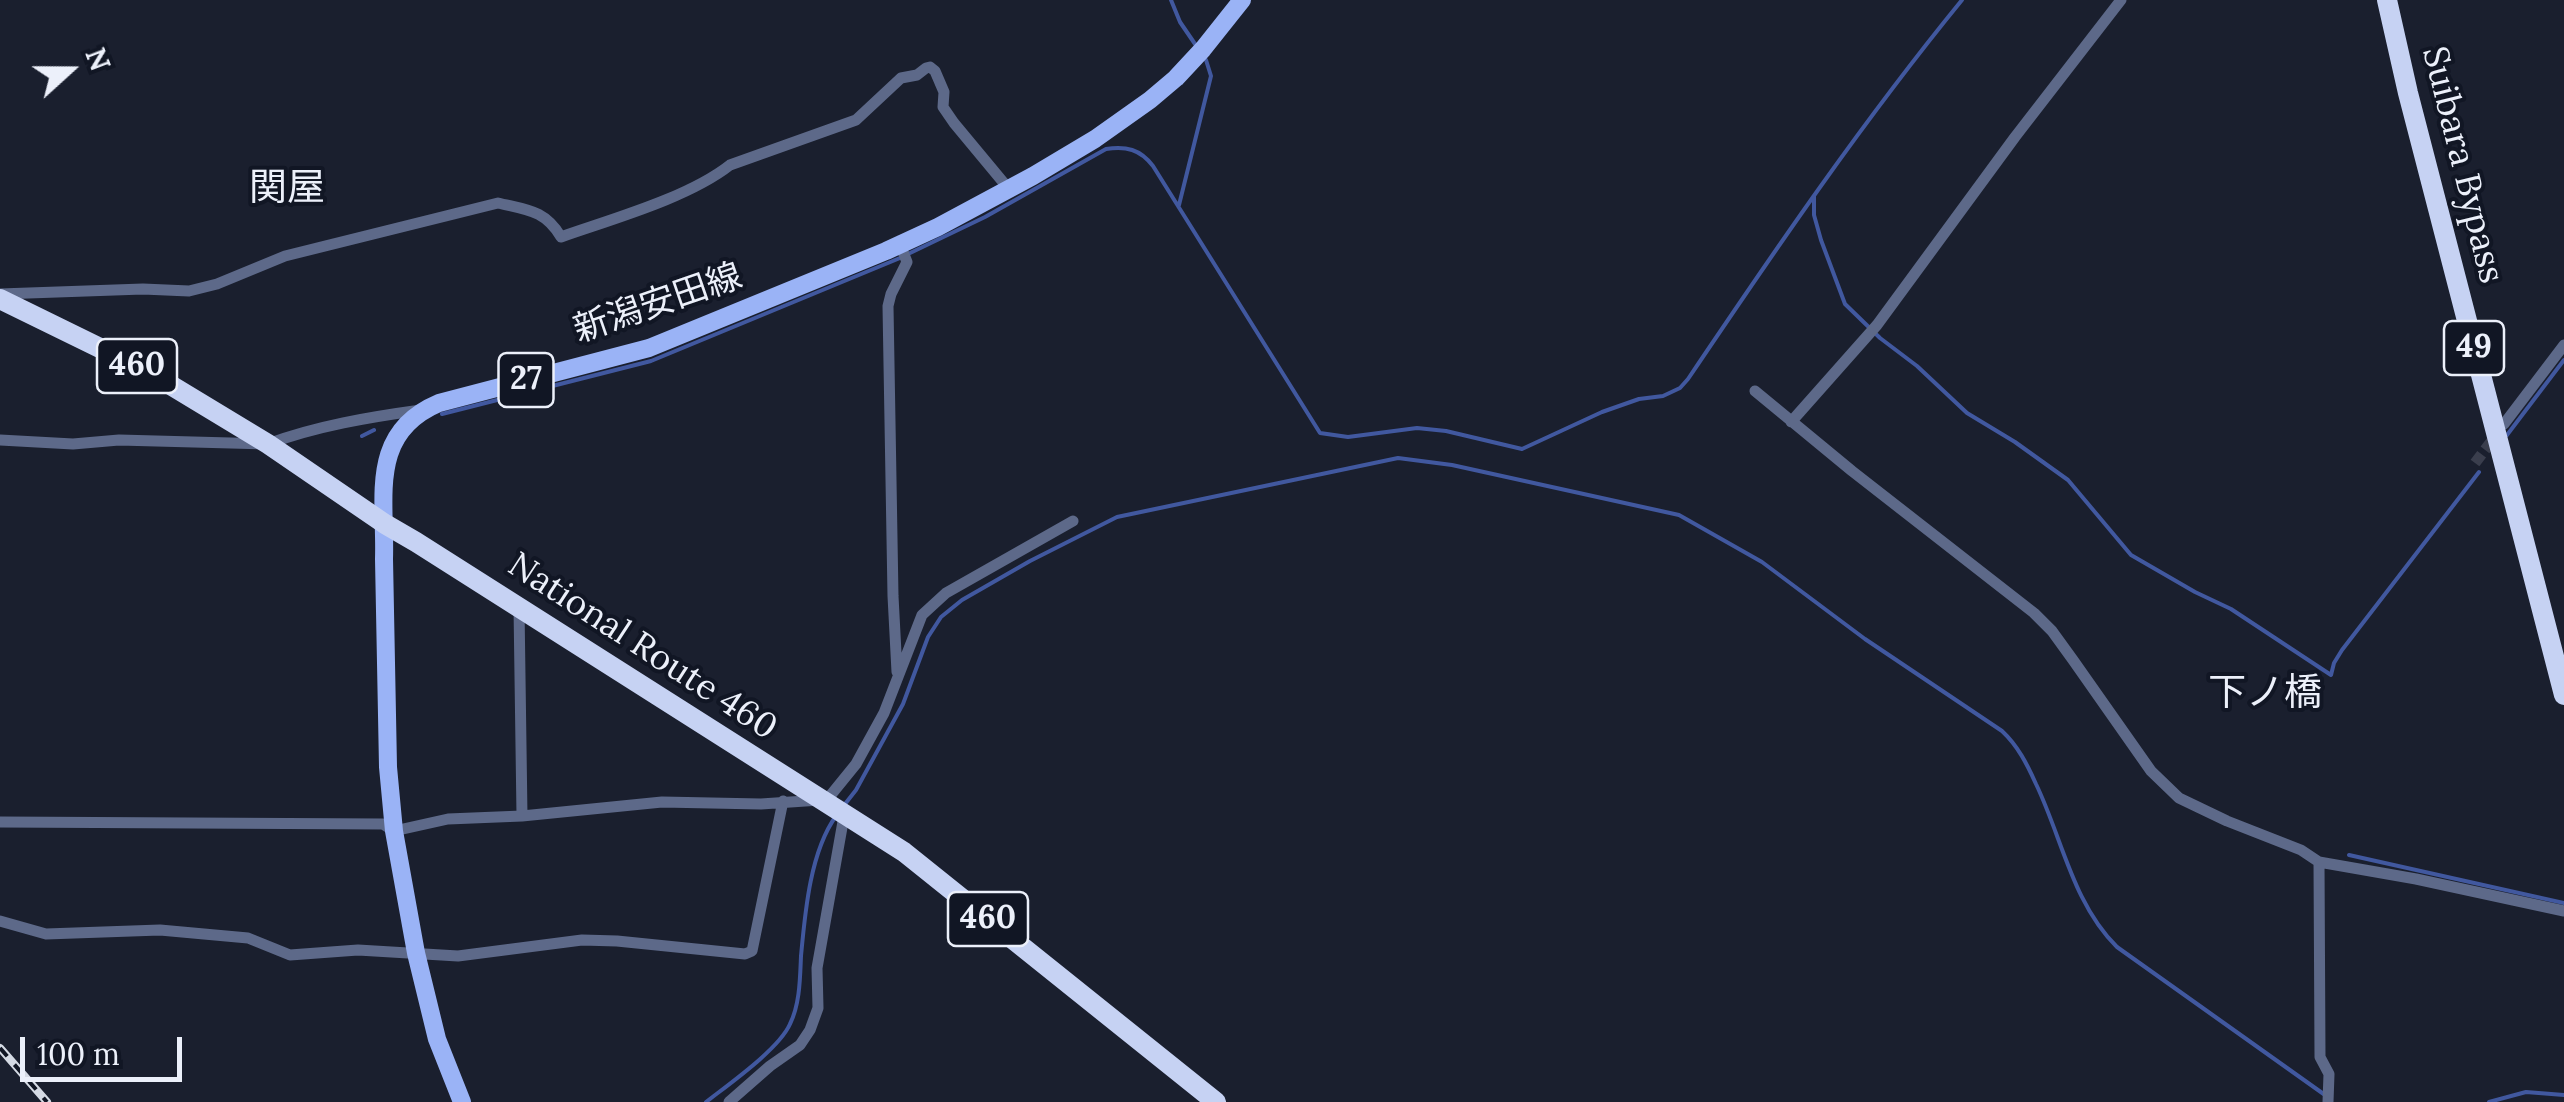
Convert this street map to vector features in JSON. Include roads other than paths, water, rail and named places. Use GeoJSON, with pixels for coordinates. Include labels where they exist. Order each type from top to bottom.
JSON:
{"type":"FeatureCollection","features":[{"type":"Feature","properties":{"kind":"highway","name":"Suibara Bypass"},"geometry":{"type":"LineString","coordinates":[[2387,0],[2564,695]]}},
{"type":"Feature","properties":{"kind":"highway","name":"National Route 460"},"geometry":{"type":"LineString","coordinates":[[0,296],[150,372],[268,444],[385,524],[904,852],[1216,1102]]}},
{"type":"Feature","properties":{"kind":"main road","name":"新潟安田線"},"geometry":{"type":"LineString","coordinates":[[422,410],[649,348],[938,226],[1094,139],[1150,100],[1190,64],[1242,0]]}},
{"type":"Feature","properties":{"kind":"main road"},"geometry":{"type":"LineString","coordinates":[[422,410],[408,419],[389,450],[382,500],[388,768],[394,831],[416,953],[437,1038],[462,1102]]}},
{"type":"Feature","properties":{"kind":"street"},"geometry":{"type":"LineString","coordinates":[[1791,422],[1877,325],[2015,136],[2121,0]]}},
{"type":"Feature","properties":{"kind":"street"},"geometry":{"type":"LineString","coordinates":[[0,296],[189,290],[217,284],[286,256],[498,202],[529,210],[552,222],[561,237],[645,208],[716,176],[730,165],[856,120],[901,78],[916,76],[926,68],[935,71],[944,92],[944,107],[954,123],[1008,188]]}},
{"type":"Feature","properties":{"kind":"street"},"geometry":{"type":"LineString","coordinates":[[898,676],[888,306],[908,262],[900,244]]}},
{"type":"Feature","properties":{"kind":"street"},"geometry":{"type":"LineString","coordinates":[[2504,424],[2564,345]]}},
{"type":"Feature","properties":{"kind":"street"},"geometry":{"type":"LineString","coordinates":[[1755,391],[2034,613],[2052,631],[2151,771],[2179,798],[2227,822],[2301,850],[2320,862],[2564,911]]}},
{"type":"Feature","properties":{"kind":"street"},"geometry":{"type":"LineString","coordinates":[[0,440],[268,444],[376,416],[422,410]]}},
{"type":"Feature","properties":{"kind":"street"},"geometry":{"type":"LineString","coordinates":[[729,1102],[800,1046],[810,1030],[818,1008],[830,796],[856,764],[884,713],[922,615],[946,593],[1073,521]]}},
{"type":"Feature","properties":{"kind":"street"},"geometry":{"type":"LineString","coordinates":[[519,607],[522,816]]}},
{"type":"Feature","properties":{"kind":"street"},"geometry":{"type":"LineString","coordinates":[[0,822],[383,824],[394,831],[448,820],[662,802],[783,801],[831,807]]}},
{"type":"Feature","properties":{"kind":"street"},"geometry":{"type":"LineString","coordinates":[[0,921],[46,934],[160,930],[248,938],[290,955],[358,950],[458,956],[582,940],[745,954],[752,951],[783,801]]}},
{"type":"Feature","properties":{"kind":"street"},"geometry":{"type":"LineString","coordinates":[[2320,862],[2320,1057],[2329,1074],[2328,1102]]}},
{"type":"Feature","properties":{"kind":"waterway"},"geometry":{"type":"LineString","coordinates":[[1171,0],[1195,44]]}},
{"type":"Feature","properties":{"kind":"waterway"},"geometry":{"type":"LineString","coordinates":[[908,254],[985,217],[1106,149],[1132,150],[1153,166],[1320,433],[1348,437],[1417,428],[1522,449],[1602,412],[1680,388],[1855,139],[1962,0]]}},
{"type":"Feature","properties":{"kind":"waterway"},"geometry":{"type":"LineString","coordinates":[[1179,205],[1211,76],[1206,60]]}},
{"type":"Feature","properties":{"kind":"waterway"},"geometry":{"type":"LineString","coordinates":[[1814,196],[1821,240],[1845,304],[1880,338],[1967,413],[2068,480],[2131,555],[2231,609],[2331,675],[2342,650],[2479,472]]}},
{"type":"Feature","properties":{"kind":"waterway"},"geometry":{"type":"LineString","coordinates":[[442,414],[651,361],[900,258]]}},
{"type":"Feature","properties":{"kind":"waterway"},"geometry":{"type":"LineString","coordinates":[[2507,435],[2564,360]]}},
{"type":"Feature","properties":{"kind":"waterway"},"geometry":{"type":"LineString","coordinates":[[362,436],[374,430]]}},
{"type":"Feature","properties":{"kind":"waterway"},"geometry":{"type":"LineString","coordinates":[[845,804],[903,704],[928,637],[941,617],[962,600],[1030,561],[1117,517],[1398,458],[1452,465],[1679,515],[1762,562],[1865,639],[2002,731],[2029,769],[2089,911],[2117,947],[2325,1095]]}},
{"type":"Feature","properties":{"kind":"waterway"},"geometry":{"type":"LineString","coordinates":[[706,1102],[765,1055],[790,1024],[799,991],[810,883],[820,847],[836,816]]}},
{"type":"Feature","properties":{"kind":"waterway"},"geometry":{"type":"LineString","coordinates":[[2349,855],[2564,903]]}},
{"type":"Feature","properties":{"kind":"waterway"},"geometry":{"type":"LineString","coordinates":[[2489,1102],[2526,1092],[2564,1095]]}},
{"type":"Feature","properties":{"kind":"tunnel"},"geometry":{"type":"LineString","coordinates":[[2475,463],[2497,434]]}},
{"type":"Feature","properties":{"kind":"railway"},"geometry":{"type":"LineString","coordinates":[[0,1048],[47,1102]]}},
{"type":"Feature","properties":{"kind":"district","name":"関屋"},"geometry":{"type":"Point","coordinates":[287,189]}},
{"type":"Feature","properties":{"kind":"district","name":"下ノ橋"},"geometry":{"type":"Point","coordinates":[2265,694]}}]}
